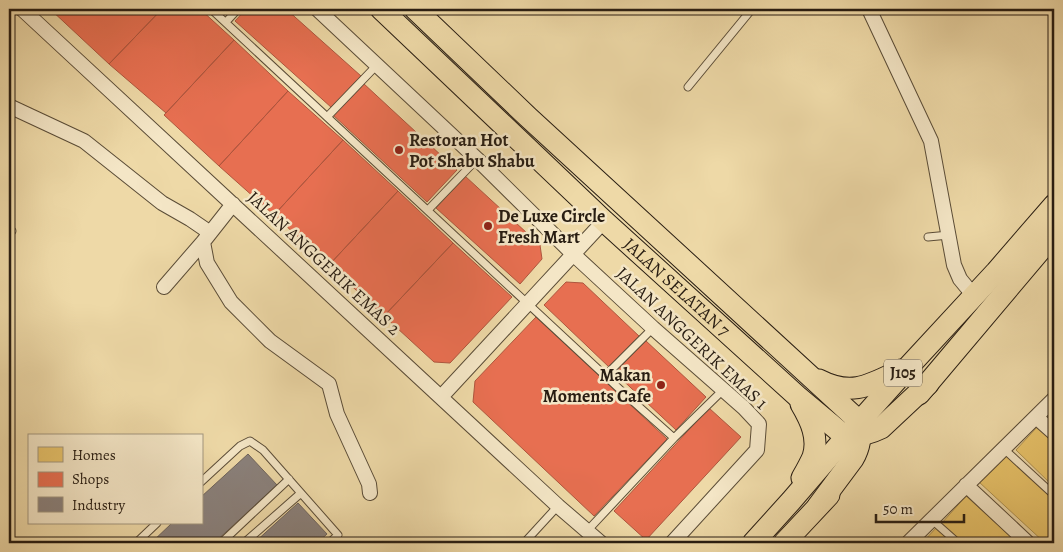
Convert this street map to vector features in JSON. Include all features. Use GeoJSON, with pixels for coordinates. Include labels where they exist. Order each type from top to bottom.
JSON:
{"type":"FeatureCollection","features":[{"type":"Feature","properties":{"kind":"main road","name":"JALAN SELATAN 7"},"geometry":{"type":"LineString","coordinates":[[415,9],[535,123],[808,374],[855,432]]}},
{"type":"Feature","properties":{"kind":"main road","name":"JALAN SELATAN 7"},"geometry":{"type":"LineString","coordinates":[[387,11],[604,221],[797,396],[855,432]]}},
{"type":"Feature","properties":{"kind":"main road","name":"J105"},"geometry":{"type":"LineString","coordinates":[[753,543],[855,432],[910,365],[1054,205]]}},
{"type":"Feature","properties":{"kind":"main road","name":"J105"},"geometry":{"type":"LineString","coordinates":[[784,543],[871,450],[1054,234]]}},
{"type":"Feature","properties":{"kind":"main road"},"geometry":{"type":"LineString","coordinates":[[808,374],[825,383],[849,389],[865,386],[910,365]]}},
{"type":"Feature","properties":{"kind":"main road"},"geometry":{"type":"LineString","coordinates":[[818,506],[857,453],[855,432],[872,433],[881,428],[928,384]]}},
{"type":"Feature","properties":{"kind":"main road"},"geometry":{"type":"LineString","coordinates":[[791,501],[812,459],[815,438],[813,426],[797,396]]}},
{"type":"Feature","properties":{"kind":"street","name":"JALAN ANGGERIK EMAS 2"},"geometry":{"type":"LineString","coordinates":[[22,9],[558,506],[601,543]]}},
{"type":"Feature","properties":{"kind":"street","name":"JALAN ANGGERIK EMAS 1"},"geometry":{"type":"LineString","coordinates":[[317,9],[477,160],[573,254],[744,408],[759,424],[757,450],[672,543]]}},
{"type":"Feature","properties":{"kind":"street"},"geometry":{"type":"LineString","coordinates":[[870,9],[930,141],[954,265],[960,278],[974,296]]}},
{"type":"Feature","properties":{"kind":"street"},"geometry":{"type":"LineString","coordinates":[[9,106],[84,141],[162,203],[190,219],[206,237],[207,263],[231,302],[270,341],[329,384],[337,414],[369,484],[370,493]]}},
{"type":"Feature","properties":{"kind":"street"},"geometry":{"type":"LineString","coordinates":[[164,287],[233,204]]}},
{"type":"Feature","properties":{"kind":"street"},"geometry":{"type":"LineString","coordinates":[[441,397],[604,221]]}},
{"type":"Feature","properties":{"kind":"street"},"geometry":{"type":"LineString","coordinates":[[908,543],[1054,400]]}},
{"type":"Feature","properties":{"kind":"street"},"geometry":{"type":"LineString","coordinates":[[1036,417],[1054,434]]}},
{"type":"Feature","properties":{"kind":"street"},"geometry":{"type":"LineString","coordinates":[[966,486],[1028,543]]}},
{"type":"Feature","properties":{"kind":"lane"},"geometry":{"type":"LineString","coordinates":[[211,9],[674,438]]}},
{"type":"Feature","properties":{"kind":"lane"},"geometry":{"type":"LineString","coordinates":[[226,22],[238,9]]}},
{"type":"Feature","properties":{"kind":"lane"},"geometry":{"type":"LineString","coordinates":[[688,87],[752,9]]}},
{"type":"Feature","properties":{"kind":"lane"},"geometry":{"type":"LineString","coordinates":[[327,117],[377,65]]}},
{"type":"Feature","properties":{"kind":"lane"},"geometry":{"type":"LineString","coordinates":[[428,210],[477,160]]}},
{"type":"Feature","properties":{"kind":"lane"},"geometry":{"type":"LineString","coordinates":[[928,237],[949,235]]}},
{"type":"Feature","properties":{"kind":"lane"},"geometry":{"type":"LineString","coordinates":[[605,376],[653,328]]}},
{"type":"Feature","properties":{"kind":"lane"},"geometry":{"type":"LineString","coordinates":[[587,532],[674,438],[723,390]]}},
{"type":"Feature","properties":{"kind":"lane"},"geometry":{"type":"LineString","coordinates":[[202,481],[240,446],[250,441],[263,450],[338,535],[329,543]]}},
{"type":"Feature","properties":{"kind":"lane"},"geometry":{"type":"LineString","coordinates":[[1004,449],[1054,495]]}},
{"type":"Feature","properties":{"kind":"lane"},"geometry":{"type":"LineString","coordinates":[[221,543],[289,480]]}},
{"type":"Feature","properties":{"kind":"lane"},"geometry":{"type":"LineString","coordinates":[[244,543],[301,493]]}},
{"type":"Feature","properties":{"kind":"lane"},"geometry":{"type":"LineString","coordinates":[[524,543],[558,506]]}},
{"type":"Feature","properties":{"kind":"lane"},"geometry":{"type":"LineString","coordinates":[[932,520],[958,543]]}},
{"type":"Feature","properties":{"kind":"lane"},"geometry":{"type":"LineString","coordinates":[[136,543],[156,524]]}},
{"type":"Feature","properties":{"kind":"building: Homes"},"geometry":{"type":"Polygon","coordinates":[[[1039,425],[1054,439],[1054,487],[1016,450],[1039,425]]]}},
{"type":"Feature","properties":{"kind":"building: Homes"},"geometry":{"type":"Polygon","coordinates":[[[1005,455],[1054,500],[1054,543],[1045,543],[979,482],[1005,455]]]}},
{"type":"Feature","properties":{"kind":"building: Homes"},"geometry":{"type":"Polygon","coordinates":[[[966,496],[1018,543],[963,543],[941,524],[966,496]]]}},
{"type":"Feature","properties":{"kind":"building: Homes"},"geometry":{"type":"Polygon","coordinates":[[[937,527],[955,543],[922,543],[937,527]]]}},
{"type":"Feature","properties":{"kind":"building: Shops"},"geometry":{"type":"Polygon","coordinates":[[[50,9],[162,9],[109,64],[50,9]]]}},
{"type":"Feature","properties":{"kind":"building: Shops"},"geometry":{"type":"Polygon","coordinates":[[[162,9],[200,9],[234,40],[166,113],[109,64],[162,9]]]}},
{"type":"Feature","properties":{"kind":"building: Shops"},"geometry":{"type":"Polygon","coordinates":[[[246,9],[286,9],[361,76],[332,108],[235,21],[246,9]]]}},
{"type":"Feature","properties":{"kind":"building: Shops"},"geometry":{"type":"Polygon","coordinates":[[[234,40],[288,91],[219,166],[164,115],[234,40]]]}},
{"type":"Feature","properties":{"kind":"building: Shops"},"geometry":{"type":"Polygon","coordinates":[[[363,83],[457,170],[427,202],[333,115],[363,83]]]}},
{"type":"Feature","properties":{"kind":"building: Shops"},"geometry":{"type":"Polygon","coordinates":[[[288,91],[343,140],[274,215],[219,166],[288,91]]]}},
{"type":"Feature","properties":{"kind":"building: Shops"},"geometry":{"type":"Polygon","coordinates":[[[343,140],[398,191],[329,265],[274,215],[343,140]]]}},
{"type":"Feature","properties":{"kind":"building: Shops","name":"De Luxe Circle Fresh Mart"},"geometry":{"type":"Polygon","coordinates":[[[465,176],[540,245],[542,259],[520,284],[436,208],[465,176]]]}},
{"type":"Feature","properties":{"kind":"building: Shops"},"geometry":{"type":"Polygon","coordinates":[[[398,191],[453,243],[384,316],[329,265],[398,191]]]}},
{"type":"Feature","properties":{"kind":"building: Shops"},"geometry":{"type":"Polygon","coordinates":[[[453,243],[512,297],[450,363],[434,362],[384,316],[453,243]]]}},
{"type":"Feature","properties":{"kind":"building: Shops"},"geometry":{"type":"Polygon","coordinates":[[[566,282],[583,283],[640,337],[610,368],[544,305],[566,282]]]}},
{"type":"Feature","properties":{"kind":"building: Shops"},"geometry":{"type":"Polygon","coordinates":[[[536,317],[667,439],[594,516],[473,402],[475,381],[536,317]]]}},
{"type":"Feature","properties":{"kind":"building: Shops","name":"Makan Moments Cafe"},"geometry":{"type":"Polygon","coordinates":[[[645,340],[706,397],[676,430],[615,373],[645,340]]]}},
{"type":"Feature","properties":{"kind":"building: Shops"},"geometry":{"type":"Polygon","coordinates":[[[709,408],[741,437],[646,540],[614,511],[709,408]]]}},
{"type":"Feature","properties":{"kind":"building: Industry"},"geometry":{"type":"Polygon","coordinates":[[[248,454],[277,485],[214,543],[151,543],[171,524],[202,524],[202,496],[248,454]]]}},
{"type":"Feature","properties":{"kind":"building: Industry"},"geometry":{"type":"Polygon","coordinates":[[[298,503],[327,534],[317,543],[254,543],[298,503]]]}},
{"type":"Feature","properties":{"kind":"place","name":"Restoran Hot Pot Shabu Shabu"},"geometry":{"type":"Point","coordinates":[399,150]}},
{"type":"Feature","properties":{"kind":"place","name":"De Luxe Circle Fresh Mart"},"geometry":{"type":"Point","coordinates":[488,226]}},
{"type":"Feature","properties":{"kind":"place","name":"Makan Moments Cafe"},"geometry":{"type":"Point","coordinates":[661,385]}}]}
